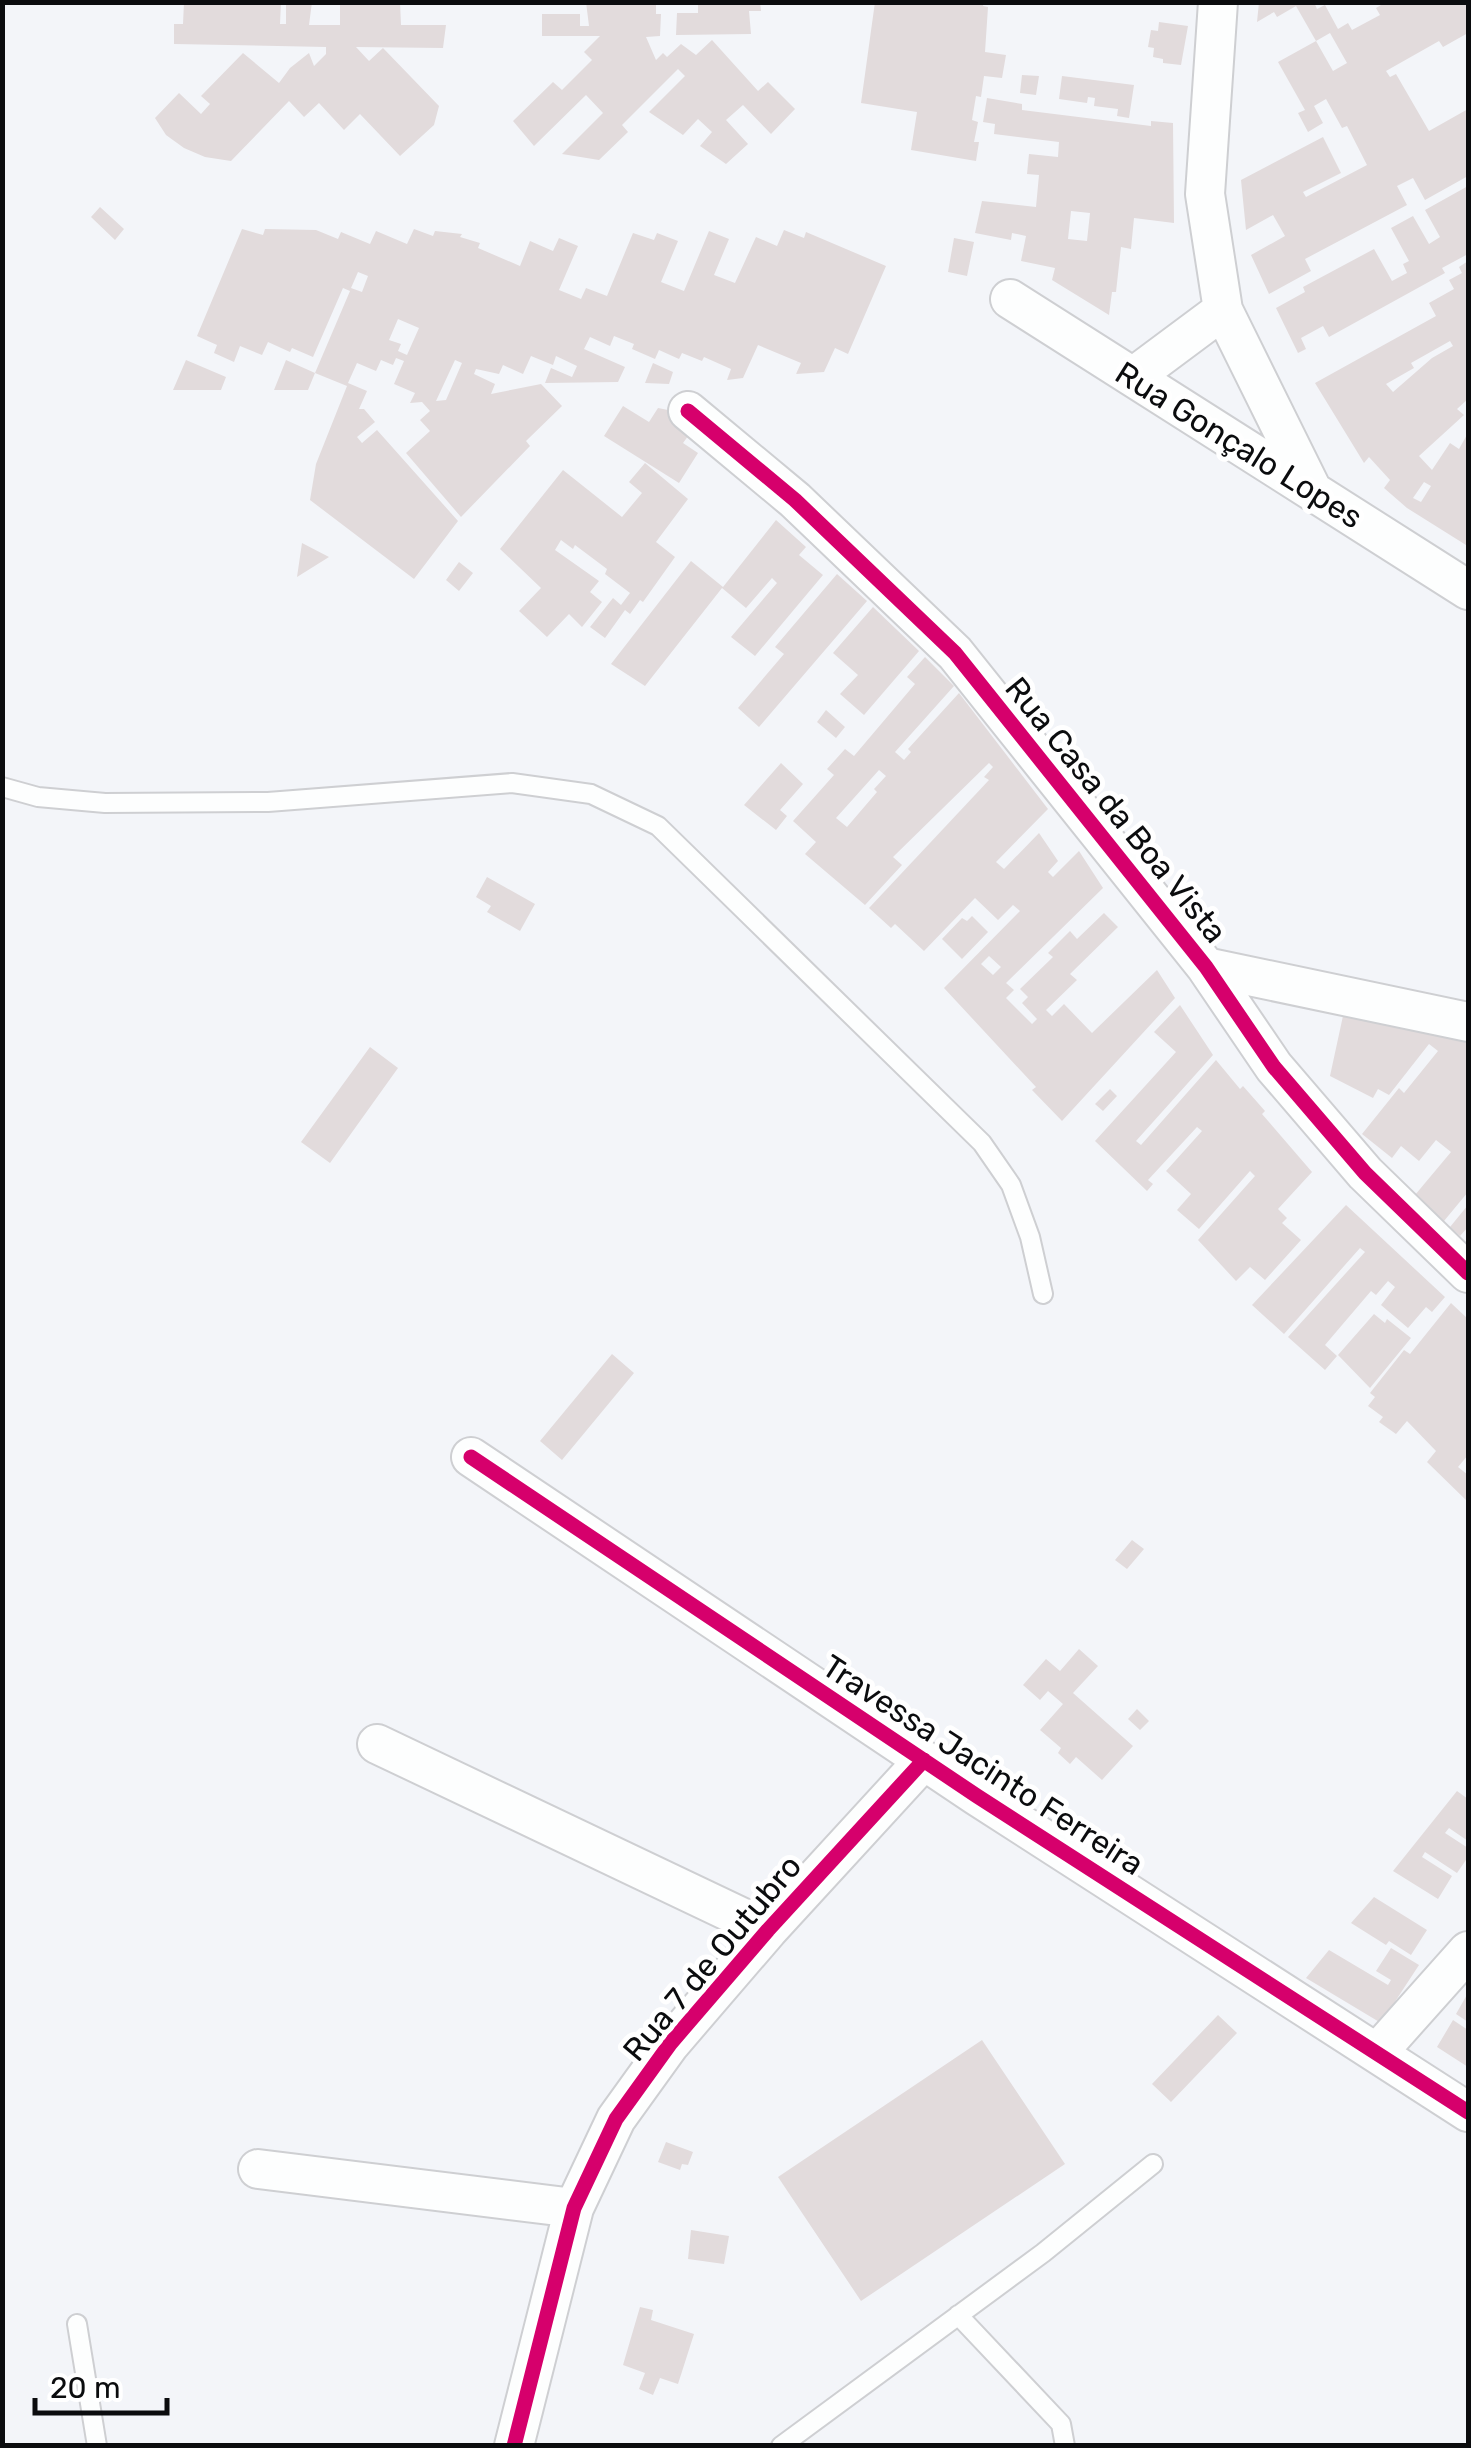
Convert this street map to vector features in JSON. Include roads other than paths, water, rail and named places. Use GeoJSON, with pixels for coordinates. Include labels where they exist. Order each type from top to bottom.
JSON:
{"type":"FeatureCollection","features":[{"type":"Feature","properties":{"kind":"street"},"geometry":{"type":"LineString","coordinates":[[1218,2],[1205,194],[1223,310],[1313,493]]}},
{"type":"Feature","properties":{"kind":"street","name":"Rua Gonçalo Lopes"},"geometry":{"type":"LineString","coordinates":[[1010,299],[1468,590]]}},
{"type":"Feature","properties":{"kind":"street"},"geometry":{"type":"LineString","coordinates":[[1133,377],[1223,310]]}},
{"type":"Feature","properties":{"kind":"street","name":"Rua Casa da Boa Vista"},"geometry":{"type":"LineString","coordinates":[[688,410],[796,500],[954,653],[1206,967],[1274,1067],[1364,1173],[1468,1273]]}},
{"type":"Feature","properties":{"kind":"street"},"geometry":{"type":"LineString","coordinates":[[1206,967],[1468,1022]]}},
{"type":"Feature","properties":{"kind":"street","name":"Travessa Jacinto Ferreira"},"geometry":{"type":"LineString","coordinates":[[471,1457],[924,1760],[1468,2112]]}},
{"type":"Feature","properties":{"kind":"street"},"geometry":{"type":"LineString","coordinates":[[377,1744],[768,1930]]}},
{"type":"Feature","properties":{"kind":"street","name":"Rua 7 de Outubro"},"geometry":{"type":"LineString","coordinates":[[514,2446],[574,2208],[616,2120],[670,2044],[924,1760]]}},
{"type":"Feature","properties":{"kind":"street"},"geometry":{"type":"LineString","coordinates":[[1377,2054],[1468,1951]]}},
{"type":"Feature","properties":{"kind":"street"},"geometry":{"type":"LineString","coordinates":[[258,2168],[574,2208]]}},
{"type":"Feature","properties":{"kind":"lane"},"geometry":{"type":"LineString","coordinates":[[2,787],[38,797],[105,804],[268,802],[512,784],[591,794],[658,826],[982,1143],[1011,1185],[1030,1237],[1043,1294]]}},
{"type":"Feature","properties":{"kind":"lane"},"geometry":{"type":"LineString","coordinates":[[787,2444],[1043,2253],[1153,2164]]}},
{"type":"Feature","properties":{"kind":"lane"},"geometry":{"type":"LineString","coordinates":[[958,2315],[1062,2424],[1065,2446]]}},
{"type":"Feature","properties":{"kind":"lane"},"geometry":{"type":"LineString","coordinates":[[77,2324],[97,2446]]}}]}
